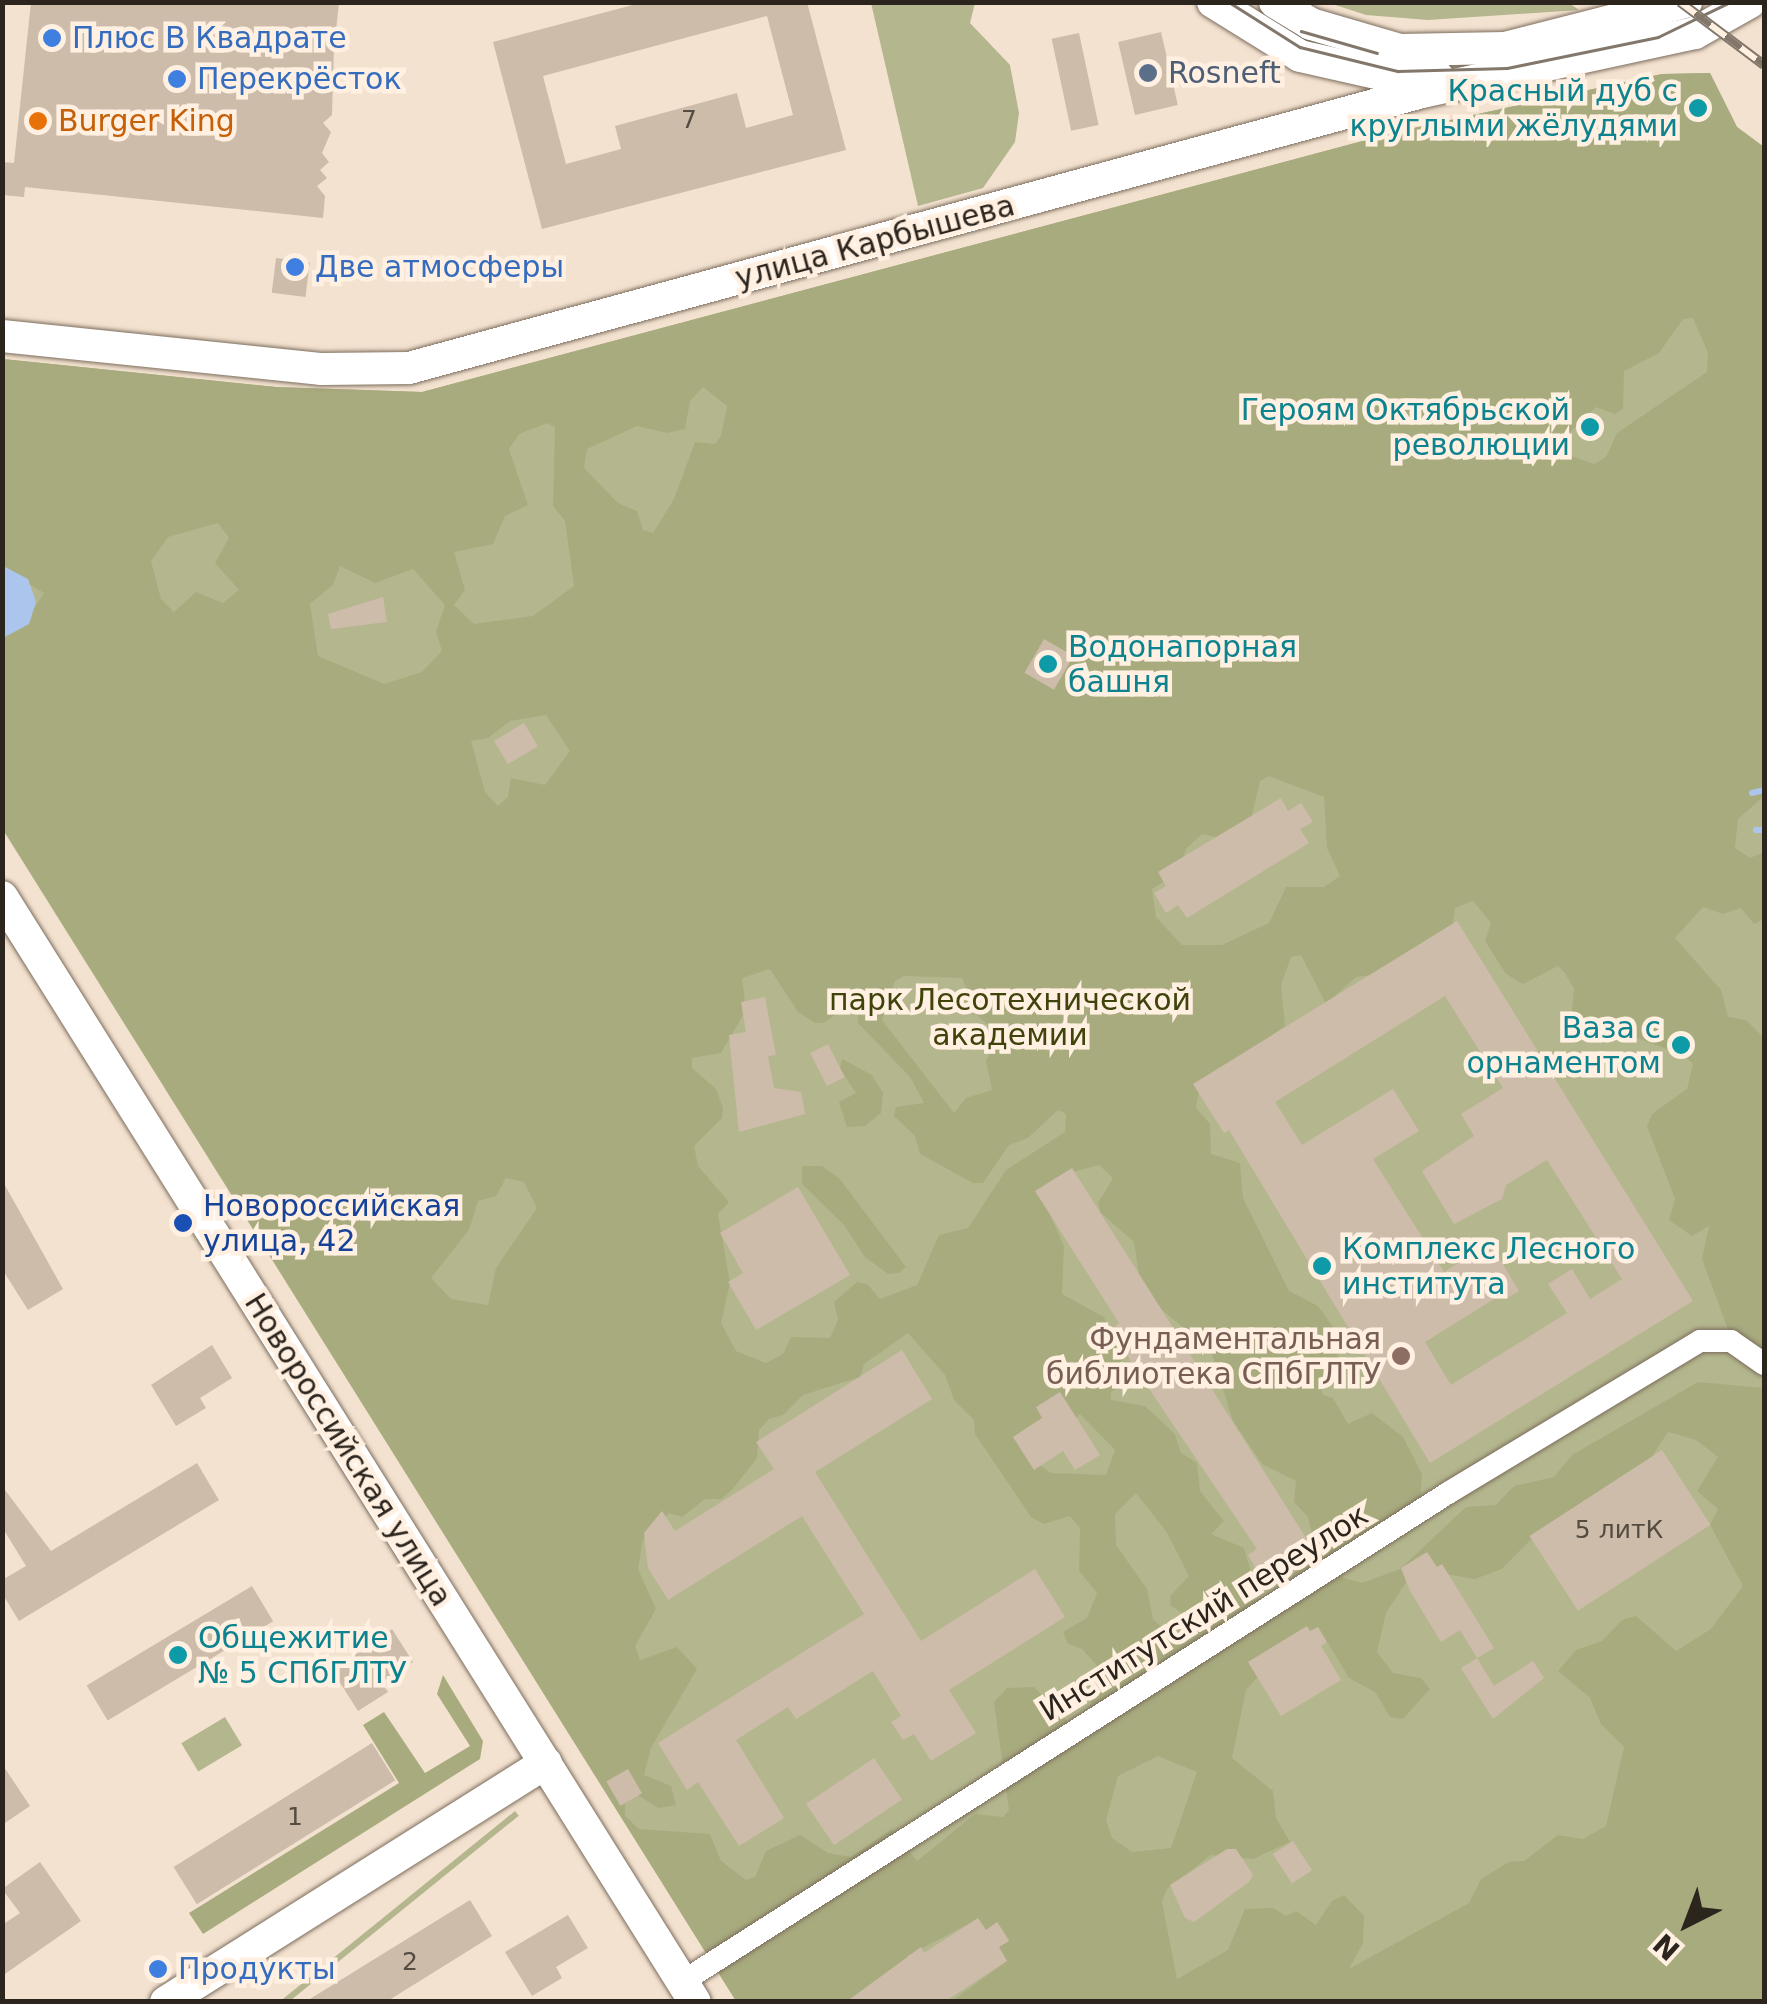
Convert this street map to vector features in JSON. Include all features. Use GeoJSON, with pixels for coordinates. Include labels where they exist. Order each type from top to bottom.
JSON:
{"type":"FeatureCollection","features":[{"type":"Feature","properties":{"kind":"main road"},"geometry":{"type":"LineString","coordinates":[[1213,2],[1300,56],[1398,78],[1506,62],[1686,2]]}},
{"type":"Feature","properties":{"kind":"main road"},"geometry":{"type":"LineString","coordinates":[[1276,2],[1311,24],[1400,50],[1506,62]]}},
{"type":"Feature","properties":{"kind":"main road","name":"улица Карбышева"},"geometry":{"type":"LineString","coordinates":[[2,336],[322,369],[409,368],[1422,92],[1506,62],[1695,33],[1742,7]]}},
{"type":"Feature","properties":{"kind":"main road","name":"Новороссийская улица"},"geometry":{"type":"LineString","coordinates":[[2,897],[688,1992]]}},
{"type":"Feature","properties":{"kind":"main road"},"geometry":{"type":"LineString","coordinates":[[166,2002],[546,1764]]}},
{"type":"Feature","properties":{"kind":"street","name":"Институтский переулок"},"geometry":{"type":"LineString","coordinates":[[688,1992],[1685,1349],[1716,1338],[1764,1364]]}},
{"type":"Feature","properties":{"kind":"green space"},"geometry":{"type":"Polygon","coordinates":[[[871,3],[975,3],[970,23],[1010,65],[1019,113],[1015,142],[983,188],[918,206],[871,3]]]}},
{"type":"Feature","properties":{"kind":"green space"},"geometry":{"type":"Polygon","coordinates":[[[1329,3],[1569,3],[1579,10],[1428,20],[1366,15],[1329,3]]]}},
{"type":"Feature","properties":{"kind":"green space","name":"парк Лесотехнической академии"},"geometry":{"type":"Polygon","coordinates":[[[1710,73],[1737,127],[1764,147],[1764,2001],[736,2001],[3,830],[3,359],[276,387],[422,392],[1400,131],[1662,74],[1710,73]]]}},
{"type":"Feature","properties":{"kind":"green space","name":"парк Лесотехнической академии"},"geometry":{"type":"Polygon","coordinates":[[[1710,73],[1737,127],[1764,147],[1764,796],[1738,819],[1735,848],[1750,858],[1764,852],[1764,919],[1754,924],[1741,908],[1723,914],[1703,907],[1675,938],[1721,990],[1728,1017],[1746,1020],[1764,1038],[1764,1362],[1732,1340],[1702,1259],[1709,1226],[1692,1236],[1669,1220],[1675,1199],[1647,1126],[1652,1114],[1687,1089],[1693,1064],[1684,1055],[1628,1035],[1590,1042],[1571,1019],[1574,989],[1565,973],[1558,966],[1523,984],[1506,974],[1485,941],[1491,923],[1473,901],[1455,908],[1452,931],[1386,973],[1356,977],[1326,1004],[1301,955],[1291,957],[1281,985],[1285,1026],[1249,1051],[1234,1073],[1198,1095],[1196,1108],[1210,1124],[1211,1154],[1240,1163],[1243,1198],[1289,1291],[1318,1306],[1336,1331],[1338,1360],[1318,1381],[1323,1395],[1333,1398],[1348,1424],[1372,1413],[1403,1437],[1422,1474],[1420,1506],[1341,1566],[1343,1578],[1362,1583],[1400,1569],[1466,1507],[1496,1505],[1514,1486],[1554,1477],[1572,1455],[1698,1382],[1764,1388],[1764,2001],[952,2001],[1007,1961],[999,1947],[1009,1940],[998,1923],[986,1930],[978,1919],[907,1956],[910,1961],[859,2001],[736,2001],[3,829],[2,626],[24,624],[44,593],[3,569],[3,359],[276,387],[422,392],[1400,131],[1662,74],[1710,73]],[[1693,318],[1683,319],[1659,353],[1624,371],[1623,409],[1615,414],[1596,407],[1568,434],[1565,454],[1594,464],[1606,457],[1617,433],[1707,372],[1708,353],[1693,318]],[[703,387],[690,401],[685,429],[667,433],[637,426],[587,449],[584,468],[618,503],[637,511],[643,530],[653,533],[674,499],[695,442],[715,444],[721,436],[727,406],[703,387]],[[547,423],[519,434],[509,449],[528,505],[505,516],[493,544],[454,552],[465,590],[454,605],[474,624],[533,616],[574,586],[565,521],[553,506],[555,427],[547,423]],[[218,523],[168,537],[151,561],[161,599],[174,612],[196,592],[223,603],[239,590],[215,563],[229,538],[218,523]],[[340,566],[333,585],[310,604],[318,656],[384,684],[422,672],[442,651],[436,631],[445,605],[413,569],[375,583],[340,566]],[[546,715],[510,721],[488,738],[471,741],[485,792],[498,806],[508,797],[511,778],[545,785],[570,751],[546,715]],[[1269,776],[1260,781],[1247,836],[1240,842],[1202,834],[1187,848],[1176,874],[1152,889],[1156,917],[1182,945],[1222,945],[1269,923],[1286,887],[1324,887],[1340,876],[1327,848],[1324,797],[1269,776]],[[770,969],[742,978],[746,1010],[721,1053],[692,1058],[692,1068],[716,1089],[723,1108],[722,1118],[694,1146],[698,1166],[729,1202],[718,1214],[730,1283],[721,1323],[736,1351],[766,1363],[783,1354],[791,1337],[830,1338],[838,1320],[834,1302],[857,1282],[867,1284],[880,1299],[917,1285],[939,1235],[968,1228],[1006,1170],[1065,1132],[1066,1114],[1058,1110],[1028,1138],[1009,1145],[983,1183],[973,1183],[920,1154],[915,1136],[894,1116],[896,1107],[924,1103],[910,1077],[858,1023],[858,1008],[848,1005],[824,1023],[815,1023],[798,1012],[770,969]],[[904,976],[895,981],[882,1020],[954,1113],[966,1098],[992,1090],[986,1061],[999,1035],[978,1016],[962,978],[904,976]],[[1099,1165],[1061,1175],[1042,1197],[1064,1246],[1062,1294],[1104,1317],[1129,1381],[1111,1392],[1111,1400],[1145,1406],[1175,1434],[1181,1453],[1197,1463],[1200,1491],[1224,1521],[1211,1534],[1244,1548],[1252,1576],[1247,1594],[1254,1600],[1282,1593],[1298,1567],[1318,1560],[1308,1517],[1294,1502],[1296,1481],[1262,1464],[1233,1421],[1211,1351],[1142,1293],[1134,1242],[1101,1213],[1098,1203],[1113,1178],[1099,1165]],[[506,1178],[496,1196],[478,1201],[469,1230],[431,1278],[451,1299],[488,1305],[496,1268],[537,1208],[524,1182],[506,1178]],[[908,1333],[864,1364],[860,1377],[803,1395],[783,1415],[769,1419],[759,1430],[757,1458],[732,1490],[721,1499],[705,1499],[682,1517],[669,1513],[643,1539],[638,1569],[656,1609],[635,1646],[640,1660],[677,1647],[697,1669],[651,1748],[644,1775],[671,1786],[676,1805],[658,1808],[633,1792],[625,1797],[625,1816],[639,1829],[710,1834],[721,1861],[746,1880],[755,1877],[766,1851],[800,1835],[828,1853],[851,1857],[892,1829],[917,1861],[975,1814],[1003,1817],[1009,1810],[994,1702],[1007,1688],[1034,1687],[1074,1728],[1086,1721],[1100,1669],[1082,1649],[1068,1644],[1063,1632],[1087,1618],[1097,1593],[1079,1571],[1080,1528],[1070,1516],[1044,1524],[1031,1517],[975,1434],[974,1420],[954,1400],[945,1375],[908,1333]],[[1080,1414],[1036,1462],[1051,1473],[1106,1475],[1115,1450],[1080,1414]],[[1668,1432],[1634,1484],[1540,1530],[1502,1569],[1475,1579],[1421,1570],[1409,1578],[1386,1613],[1377,1652],[1393,1673],[1421,1678],[1430,1689],[1403,1719],[1390,1717],[1375,1692],[1349,1678],[1328,1643],[1314,1638],[1265,1669],[1246,1690],[1232,1758],[1273,1791],[1276,1818],[1290,1842],[1253,1859],[1211,1855],[1167,1889],[1162,1902],[1177,1979],[1228,1950],[1245,1909],[1273,1908],[1286,1916],[1296,1911],[1316,1925],[1332,1901],[1344,1895],[1364,1916],[1363,1943],[1349,1969],[1469,1903],[1481,1879],[1509,1862],[1524,1861],[1558,1835],[1583,1839],[1606,1826],[1624,1747],[1601,1724],[1590,1698],[1558,1671],[1576,1650],[1602,1641],[1622,1620],[1636,1616],[1676,1651],[1711,1629],[1743,1586],[1710,1525],[1718,1509],[1697,1491],[1718,1457],[1696,1440],[1668,1432]],[[1136,1493],[1115,1514],[1116,1545],[1147,1589],[1153,1619],[1175,1640],[1189,1628],[1189,1618],[1170,1605],[1171,1595],[1189,1576],[1166,1531],[1136,1493]],[[1158,1756],[1118,1776],[1106,1820],[1112,1838],[1132,1852],[1171,1848],[1197,1772],[1158,1756]]]}},
{"type":"Feature","properties":{"kind":"green space"},"geometry":{"type":"Polygon","coordinates":[[[842,1059],[872,1075],[883,1093],[881,1113],[865,1126],[847,1127],[839,1102],[856,1093],[840,1069],[842,1059]]]}},
{"type":"Feature","properties":{"kind":"green space"},"geometry":{"type":"Polygon","coordinates":[[[802,1166],[822,1166],[839,1178],[906,1267],[899,1273],[888,1274],[865,1257],[844,1225],[802,1184],[802,1166]]]}},
{"type":"Feature","properties":{"kind":"green space"},"geometry":{"type":"Polygon","coordinates":[[[443,1675],[483,1741],[480,1759],[203,1934],[189,1913],[399,1783],[363,1725],[384,1712],[425,1773],[470,1746],[437,1694],[443,1675]]]}},
{"type":"Feature","properties":{"kind":"green space"},"geometry":{"type":"Polygon","coordinates":[[[225,1717],[242,1745],[198,1772],[181,1743],[225,1717]]]}},
{"type":"Feature","properties":{"kind":"green space"},"geometry":{"type":"Polygon","coordinates":[[[515,1811],[519,1816],[289,2002],[279,2002],[515,1811]]]}},
{"type":"Feature","properties":{"kind":"water"},"geometry":{"type":"Polygon","coordinates":[[[3,566],[28,579],[36,602],[29,624],[3,638],[3,566]]]}},
{"type":"Feature","properties":{"kind":"building","name":"Перекрёсток"},"geometry":{"type":"Polygon","coordinates":[[[31,2],[339,2],[336,31],[343,40],[334,47],[332,115],[323,123],[331,132],[322,153],[329,162],[320,170],[327,178],[317,186],[325,196],[323,218],[25,187],[24,197],[2,195],[2,162],[14,163],[31,2]]]}},
{"type":"Feature","properties":{"kind":"building"},"geometry":{"type":"Polygon","coordinates":[[[644,2],[807,2],[846,150],[542,229],[493,42],[644,2]],[[767,16],[543,76],[566,164],[621,149],[615,126],[737,93],[746,128],[793,115],[767,16]]]}},
{"type":"Feature","properties":{"kind":"building","name":"Rosneft"},"geometry":{"type":"Polygon","coordinates":[[[1161,32],[1178,105],[1135,115],[1118,42],[1161,32]]]}},
{"type":"Feature","properties":{"kind":"building"},"geometry":{"type":"Polygon","coordinates":[[[1079,33],[1099,125],[1071,131],[1052,39],[1079,33]]]}},
{"type":"Feature","properties":{"kind":"building"},"geometry":{"type":"Polygon","coordinates":[[[276,258],[310,262],[305,297],[272,293],[276,258]]]}},
{"type":"Feature","properties":{"kind":"building"},"geometry":{"type":"Polygon","coordinates":[[[383,597],[387,622],[331,629],[328,614],[383,597]]]}},
{"type":"Feature","properties":{"kind":"building","name":"Водонапорная башня"},"geometry":{"type":"Polygon","coordinates":[[[1044,639],[1073,656],[1054,690],[1024,673],[1044,639]]]}},
{"type":"Feature","properties":{"kind":"building"},"geometry":{"type":"Polygon","coordinates":[[[524,723],[538,746],[508,764],[494,741],[524,723]]]}},
{"type":"Feature","properties":{"kind":"building"},"geometry":{"type":"Polygon","coordinates":[[[1281,798],[1288,811],[1301,803],[1313,822],[1300,829],[1309,843],[1187,918],[1178,905],[1166,913],[1154,893],[1166,886],[1158,872],[1281,798]]]}},
{"type":"Feature","properties":{"kind":"building"},"geometry":{"type":"Polygon","coordinates":[[[1457,921],[1693,1301],[1430,1463],[1229,1130],[1224,1133],[1193,1084],[1457,921]],[[1445,996],[1275,1102],[1302,1145],[1393,1089],[1419,1131],[1373,1159],[1444,1272],[1490,1243],[1519,1291],[1505,1299],[1502,1294],[1425,1342],[1451,1385],[1567,1313],[1548,1284],[1572,1269],[1590,1299],[1622,1279],[1547,1160],[1506,1185],[1502,1199],[1454,1224],[1422,1171],[1474,1136],[1461,1114],[1503,1088],[1445,996]]]}},
{"type":"Feature","properties":{"kind":"building"},"geometry":{"type":"Polygon","coordinates":[[[765,997],[776,1055],[768,1056],[774,1088],[801,1092],[805,1114],[739,1132],[729,1035],[746,1032],[741,1002],[765,997]]]}},
{"type":"Feature","properties":{"kind":"building"},"geometry":{"type":"Polygon","coordinates":[[[828,1044],[845,1077],[827,1086],[810,1053],[828,1044]]]}},
{"type":"Feature","properties":{"kind":"building"},"geometry":{"type":"Polygon","coordinates":[[[1072,1168],[1308,1541],[1258,1572],[1248,1555],[1257,1549],[1131,1362],[1113,1328],[1119,1323],[1035,1191],[1072,1168]]]}},
{"type":"Feature","properties":{"kind":"building"},"geometry":{"type":"Polygon","coordinates":[[[2,1180],[63,1289],[28,1310],[2,1269],[2,1180]]]}},
{"type":"Feature","properties":{"kind":"building"},"geometry":{"type":"Polygon","coordinates":[[[798,1187],[850,1275],[756,1330],[728,1282],[743,1273],[720,1233],[798,1187]]]}},
{"type":"Feature","properties":{"kind":"building"},"geometry":{"type":"Polygon","coordinates":[[[212,1345],[232,1378],[200,1398],[206,1408],[176,1426],[151,1385],[212,1345]]]}},
{"type":"Feature","properties":{"kind":"building"},"geometry":{"type":"Polygon","coordinates":[[[902,1350],[932,1399],[815,1472],[921,1641],[1035,1569],[1065,1617],[949,1690],[976,1733],[931,1761],[914,1734],[903,1740],[891,1722],[901,1716],[873,1671],[796,1719],[788,1707],[736,1740],[784,1818],[739,1846],[698,1782],[687,1790],[658,1743],[864,1614],[802,1516],[668,1600],[648,1568],[644,1533],[662,1511],[675,1531],[774,1469],[756,1442],[902,1350]]]}},
{"type":"Feature","properties":{"kind":"building"},"geometry":{"type":"Polygon","coordinates":[[[1060,1392],[1100,1455],[1075,1470],[1063,1451],[1034,1470],[1013,1437],[1042,1418],[1036,1407],[1060,1392]]]}},
{"type":"Feature","properties":{"kind":"building"},"geometry":{"type":"Polygon","coordinates":[[[1662,1450],[1710,1525],[1578,1611],[1529,1536],[1662,1450]]]}},
{"type":"Feature","properties":{"kind":"building"},"geometry":{"type":"Polygon","coordinates":[[[197,1463],[219,1500],[19,1621],[2,1593],[2,1580],[26,1566],[2,1527],[2,1486],[51,1551],[197,1463]]]}},
{"type":"Feature","properties":{"kind":"building"},"geometry":{"type":"Polygon","coordinates":[[[1427,1552],[1437,1567],[1442,1564],[1494,1648],[1477,1658],[1460,1630],[1441,1642],[1409,1589],[1401,1568],[1427,1552]]]}},
{"type":"Feature","properties":{"kind":"building","name":"Общежитие № 5 СПбГЛТУ"},"geometry":{"type":"Polygon","coordinates":[[[252,1586],[273,1621],[108,1721],[87,1685],[252,1586]]]}},
{"type":"Feature","properties":{"kind":"building"},"geometry":{"type":"Polygon","coordinates":[[[1307,1626],[1310,1631],[1318,1627],[1327,1642],[1321,1646],[1341,1680],[1281,1716],[1248,1662],[1307,1626]]]}},
{"type":"Feature","properties":{"kind":"building"},"geometry":{"type":"Polygon","coordinates":[[[392,1629],[413,1662],[381,1682],[388,1692],[358,1711],[332,1670],[392,1629]]]}},
{"type":"Feature","properties":{"kind":"building"},"geometry":{"type":"Polygon","coordinates":[[[1477,1658],[1494,1686],[1533,1661],[1544,1678],[1493,1719],[1461,1668],[1477,1658]]]}},
{"type":"Feature","properties":{"kind":"building"},"geometry":{"type":"Polygon","coordinates":[[[372,1743],[395,1780],[197,1904],[174,1867],[372,1743]]]}},
{"type":"Feature","properties":{"kind":"building"},"geometry":{"type":"Polygon","coordinates":[[[874,1758],[902,1799],[834,1845],[806,1804],[874,1758]]]}},
{"type":"Feature","properties":{"kind":"building"},"geometry":{"type":"Polygon","coordinates":[[[2,1764],[30,1806],[2,1825],[2,1764]]]}},
{"type":"Feature","properties":{"kind":"building"},"geometry":{"type":"Polygon","coordinates":[[[628,1769],[642,1793],[620,1806],[606,1782],[628,1769]]]}},
{"type":"Feature","properties":{"kind":"building"},"geometry":{"type":"Polygon","coordinates":[[[1293,1841],[1312,1870],[1292,1883],[1273,1854],[1293,1841]]]}},
{"type":"Feature","properties":{"kind":"building"},"geometry":{"type":"Polygon","coordinates":[[[1227,1849],[1236,1849],[1253,1875],[1249,1882],[1194,1922],[1185,1918],[1170,1885],[1227,1849]]]}},
{"type":"Feature","properties":{"kind":"building"},"geometry":{"type":"Polygon","coordinates":[[[40,1862],[81,1921],[2,1976],[2,1925],[20,1913],[2,1889],[40,1862]]]}},
{"type":"Feature","properties":{"kind":"building"},"geometry":{"type":"Polygon","coordinates":[[[470,1900],[492,1936],[386,2002],[305,2002],[470,1900]]]}},
{"type":"Feature","properties":{"kind":"building"},"geometry":{"type":"Polygon","coordinates":[[[568,1915],[588,1948],[556,1967],[562,1978],[532,1996],[505,1952],[568,1915]]]}},
{"type":"Feature","properties":{"kind":"building"},"geometry":{"type":"Polygon","coordinates":[[[978,1918],[986,1930],[997,1922],[1009,1941],[999,1947],[1007,1961],[944,2002],[846,2002],[921,1947],[924,1953],[978,1918]]]}},
{"type":"Feature","properties":{"kind":"waterway"},"geometry":{"type":"LineString","coordinates":[[1752,793],[1764,790]]}},
{"type":"Feature","properties":{"kind":"waterway"},"geometry":{"type":"LineString","coordinates":[[1756,830],[1764,830]]}},
{"type":"Feature","properties":{"kind":"tram line"},"geometry":{"type":"LineString","coordinates":[[1229,2],[1300,47],[1398,71],[1507,68],[1658,37],[1730,2]]}},
{"type":"Feature","properties":{"kind":"tram line"},"geometry":{"type":"LineString","coordinates":[[1301,31],[1377,53]]}},
{"type":"Feature","properties":{"kind":"railway"},"geometry":{"type":"LineString","coordinates":[[1680,2],[1764,65]]}},
{"type":"Feature","properties":{"kind":"place","name":"Плюс В Квадрате"},"geometry":{"type":"Point","coordinates":[52,38]}},
{"type":"Feature","properties":{"kind":"place","name":"Rosneft"},"geometry":{"type":"Point","coordinates":[1148,73]}},
{"type":"Feature","properties":{"kind":"place","name":"Перекрёсток"},"geometry":{"type":"Point","coordinates":[177,79]}},
{"type":"Feature","properties":{"kind":"place","name":"Красный дуб с круглыми жёлудями"},"geometry":{"type":"Point","coordinates":[1698,108]}},
{"type":"Feature","properties":{"kind":"place","name":"Burger King"},"geometry":{"type":"Point","coordinates":[38,121]}},
{"type":"Feature","properties":{"kind":"place","name":"Две атмосферы"},"geometry":{"type":"Point","coordinates":[295,267]}},
{"type":"Feature","properties":{"kind":"place","name":"Героям Октябрьской революции"},"geometry":{"type":"Point","coordinates":[1590,427]}},
{"type":"Feature","properties":{"kind":"place","name":"Водонапорная башня"},"geometry":{"type":"Point","coordinates":[1048,664]}},
{"type":"Feature","properties":{"kind":"place","name":"Ваза с орнаментом"},"geometry":{"type":"Point","coordinates":[1681,1045]}},
{"type":"Feature","properties":{"kind":"place","name":"Новороссийская улица, 42"},"geometry":{"type":"Point","coordinates":[183,1223]}},
{"type":"Feature","properties":{"kind":"place","name":"Комплекс Лесного института"},"geometry":{"type":"Point","coordinates":[1322,1266]}},
{"type":"Feature","properties":{"kind":"place","name":"Фундаментальная библиотека СПбГЛТУ"},"geometry":{"type":"Point","coordinates":[1401,1356]}},
{"type":"Feature","properties":{"kind":"place","name":"Общежитие № 5 СПбГЛТУ"},"geometry":{"type":"Point","coordinates":[178,1655]}},
{"type":"Feature","properties":{"kind":"place","name":"Продукты"},"geometry":{"type":"Point","coordinates":[158,1969]}}]}
